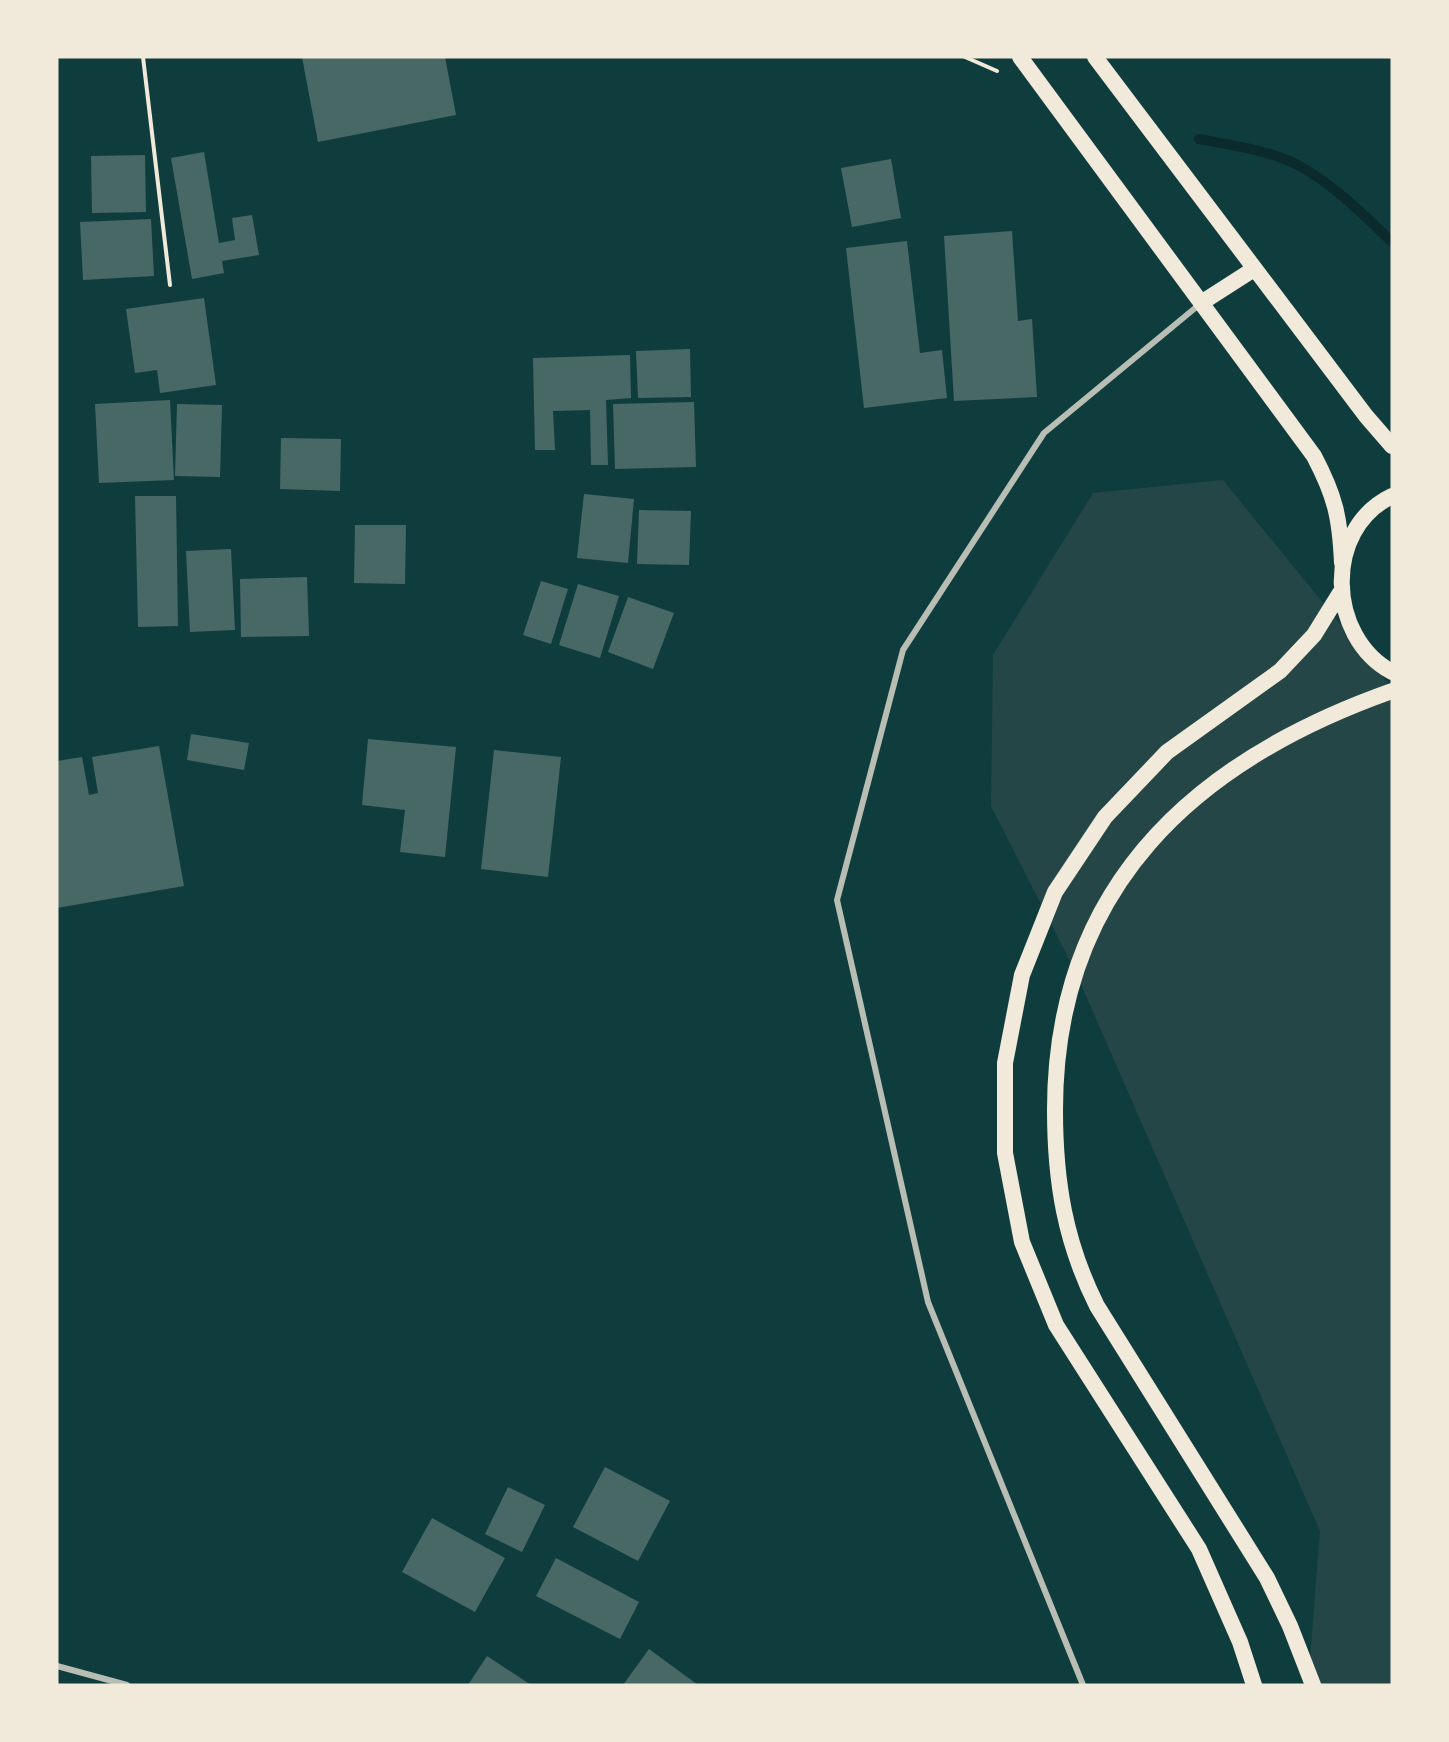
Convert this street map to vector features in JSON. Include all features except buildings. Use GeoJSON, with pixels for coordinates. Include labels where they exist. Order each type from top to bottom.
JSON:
{"type":"FeatureCollection","features":[{"type":"Feature","properties":{"kind":"highway"},"geometry":{"type":"LineString","coordinates":[[1020,57],[1318,464],[1331,488],[1341,522],[1340,593],[1352,632],[1378,664],[1392,672]]}},
{"type":"Feature","properties":{"kind":"highway"},"geometry":{"type":"LineString","coordinates":[[1095,57],[1366,416],[1392,446]]}},
{"type":"Feature","properties":{"kind":"highway"},"geometry":{"type":"LineString","coordinates":[[1201,303],[1254,269]]}},
{"type":"Feature","properties":{"kind":"highway"},"geometry":{"type":"LineString","coordinates":[[1342,563],[1356,528],[1383,500],[1392,496]]}},
{"type":"Feature","properties":{"kind":"highway"},"geometry":{"type":"LineString","coordinates":[[1254,1685],[1240,1642],[1199,1549],[1056,1325],[1026,1252],[1005,1153],[1005,1063],[1022,975],[1055,892],[1105,817],[1167,752],[1280,671],[1314,635],[1340,593]]}},
{"type":"Feature","properties":{"kind":"highway"},"geometry":{"type":"LineString","coordinates":[[1313,1685],[1290,1626],[1267,1578],[1097,1306],[1078,1269],[1066,1231],[1060,1190],[1055,1135],[1056,1056],[1078,965],[1094,927],[1122,878],[1151,839],[1186,804],[1238,764],[1332,715],[1392,691]]}},
{"type":"Feature","properties":{"kind":"street"},"geometry":{"type":"LineString","coordinates":[[1083,1685],[928,1302],[837,900],[903,650],[1044,433],[1201,303]]}},
{"type":"Feature","properties":{"kind":"street"},"geometry":{"type":"LineString","coordinates":[[57,1666],[127,1685]]}},
{"type":"Feature","properties":{"kind":"path"},"geometry":{"type":"LineString","coordinates":[[143,57],[170,285]]}},
{"type":"Feature","properties":{"kind":"shaded area"},"geometry":{"type":"Polygon","coordinates":[[[1223,480],[1392,688],[1392,1685],[1308,1685],[1320,1531],[1076,973],[991,806],[993,655],[1093,493],[1223,480]]]}},
{"type":"Feature","properties":{"kind":"waterway"},"geometry":{"type":"LineString","coordinates":[[1199,139],[1262,152],[1298,165],[1336,191],[1392,242]]}}]}
